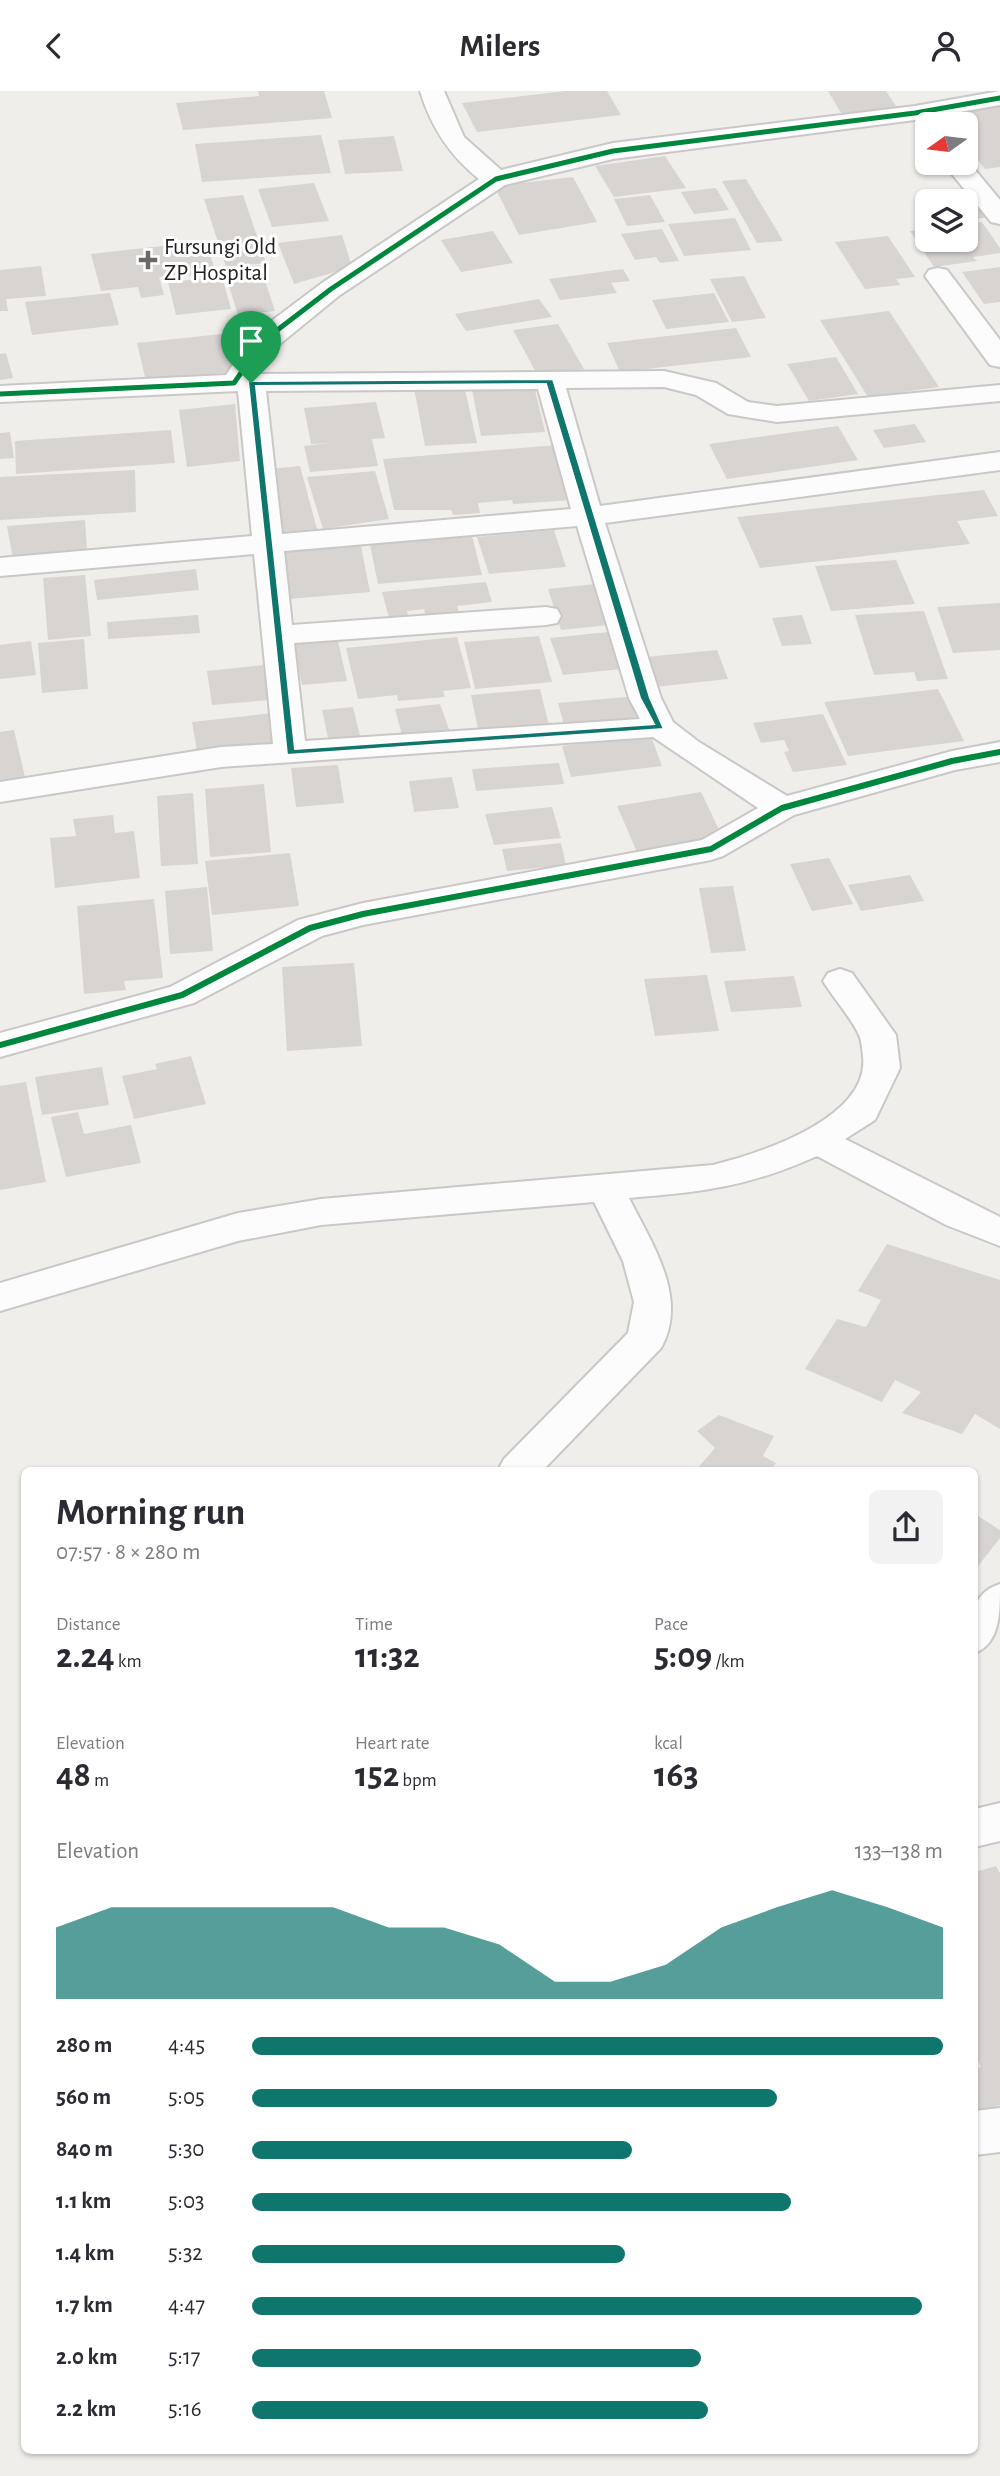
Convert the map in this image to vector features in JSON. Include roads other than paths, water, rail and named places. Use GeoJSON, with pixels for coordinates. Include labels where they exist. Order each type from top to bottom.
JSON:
{"type":"FeatureCollection","features":[{"type":"Feature","properties":{"kind":"street"},"geometry":{"type":"LineString","coordinates":[[432,91],[445,129],[461,153],[496,179]]}},
{"type":"Feature","properties":{"kind":"street"},"geometry":{"type":"LineString","coordinates":[[951,112],[1000,97]]}},
{"type":"Feature","properties":{"kind":"street"},"geometry":{"type":"LineString","coordinates":[[290,753],[267,542],[243,383],[260,346],[342,281],[496,179],[613,151],[915,122]]}},
{"type":"Feature","properties":{"kind":"street"},"geometry":{"type":"LineString","coordinates":[[966,175],[1000,216]]}},
{"type":"Feature","properties":{"kind":"street"},"geometry":{"type":"LineString","coordinates":[[938,276],[1000,359]]}},
{"type":"Feature","properties":{"kind":"street"},"geometry":{"type":"LineString","coordinates":[[0,394],[243,383],[631,378],[687,382],[706,389],[738,408],[777,414],[1000,393]]}},
{"type":"Feature","properties":{"kind":"street"},"geometry":{"type":"LineString","coordinates":[[550,381],[588,516],[645,698],[660,727],[688,749],[782,808]]}},
{"type":"Feature","properties":{"kind":"street"},"geometry":{"type":"LineString","coordinates":[[0,567],[588,516],[1000,461]]}},
{"type":"Feature","properties":{"kind":"street"},"geometry":{"type":"LineString","coordinates":[[278,635],[546,616]]}},
{"type":"Feature","properties":{"kind":"street"},"geometry":{"type":"LineString","coordinates":[[0,792],[221,757],[660,727]]}},
{"type":"Feature","properties":{"kind":"street"},"geometry":{"type":"LineString","coordinates":[[0,1045],[182,995],[310,928],[363,914],[711,849],[782,808],[952,761],[1000,753]]}},
{"type":"Feature","properties":{"kind":"street"},"geometry":{"type":"LineString","coordinates":[[0,1297],[238,1227],[321,1212],[713,1178],[761,1167],[817,1140],[862,1111],[882,1068],[878,1035],[840,981]]}},
{"type":"Feature","properties":{"kind":"street"},"geometry":{"type":"LineString","coordinates":[[817,1140],[959,1215],[1000,1232]]}},
{"type":"Feature","properties":{"kind":"street"},"geometry":{"type":"LineString","coordinates":[[521,1467],[647,1338],[653,1302],[642,1261],[605,1187]]}},
{"type":"Feature","properties":{"kind":"street"},"geometry":{"type":"LineString","coordinates":[[978,1632],[1000,1601]]}},
{"type":"Feature","properties":{"kind":"street"},"geometry":{"type":"LineString","coordinates":[[978,1827],[1000,1822]]}},
{"type":"Feature","properties":{"kind":"street"},"geometry":{"type":"LineString","coordinates":[[978,2133],[1000,2130]]}},
{"type":"Feature","properties":{"kind":"place","name":"Fursungi Old ZP Hospital"},"geometry":{"type":"Point","coordinates":[148,260]}}]}
